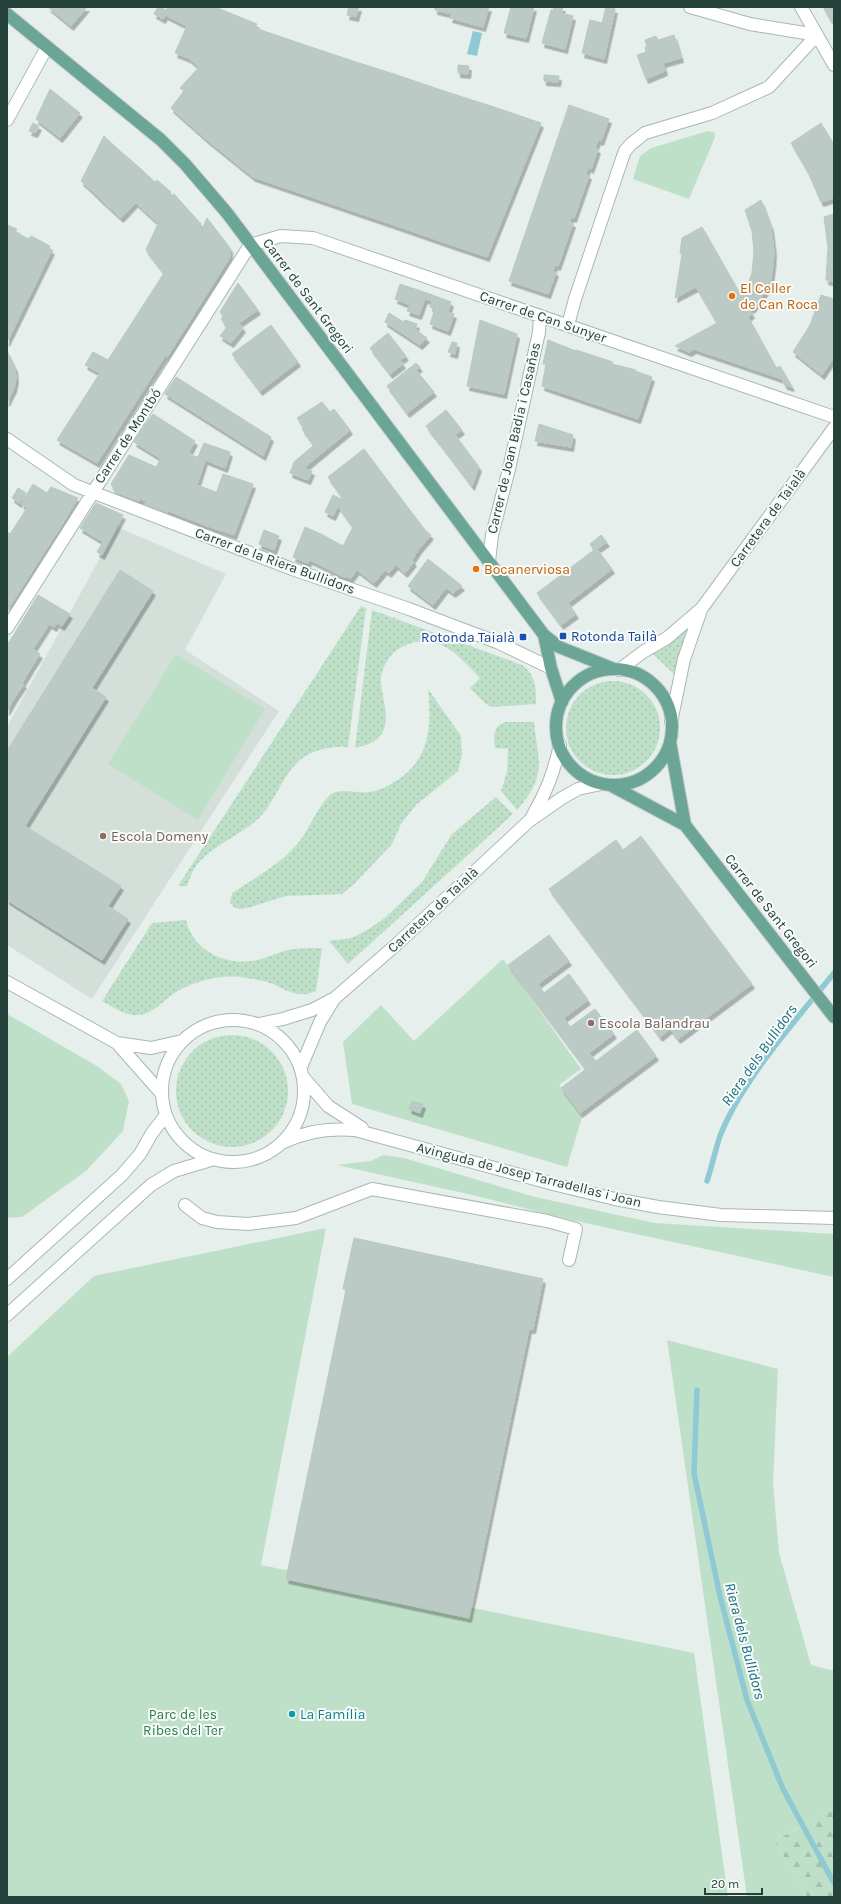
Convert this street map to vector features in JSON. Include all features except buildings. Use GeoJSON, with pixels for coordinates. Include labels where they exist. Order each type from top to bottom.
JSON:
{"type":"FeatureCollection","features":[{"type":"Feature","properties":{"kind":"main road","name":"Carrer de Sant Gregori"},"geometry":{"type":"LineString","coordinates":[[7,14],[169,148],[202,183],[544,635],[559,647],[616,670]]}},
{"type":"Feature","properties":{"kind":"main road","name":"Carrer de Sant Gregori"},"geometry":{"type":"LineString","coordinates":[[544,635],[551,668],[562,702]]}},
{"type":"Feature","properties":{"kind":"main road"},"geometry":{"type":"LineString","coordinates":[[616,670],[635,673],[650,682],[664,698],[672,722],[670,742],[666,754],[647,775],[632,782],[606,784],[588,779],[576,770],[569,762],[560,745],[556,726],[562,702],[573,687],[586,677],[616,670]]}},
{"type":"Feature","properties":{"kind":"main road","name":"Carrer de Sant Gregori"},"geometry":{"type":"LineString","coordinates":[[670,742],[685,825]]}},
{"type":"Feature","properties":{"kind":"main road","name":"Carrer de Sant Gregori"},"geometry":{"type":"LineString","coordinates":[[606,784],[685,825],[834,1017]]}},
{"type":"Feature","properties":{"kind":"street"},"geometry":{"type":"LineString","coordinates":[[690,7],[750,24],[816,34]]}},
{"type":"Feature","properties":{"kind":"street"},"geometry":{"type":"LineString","coordinates":[[800,7],[816,34],[830,47],[834,65]]}},
{"type":"Feature","properties":{"kind":"street"},"geometry":{"type":"LineString","coordinates":[[568,325],[575,299],[625,151],[645,133],[712,113],[769,87],[816,34]]}},
{"type":"Feature","properties":{"kind":"street"},"geometry":{"type":"LineString","coordinates":[[7,120],[47,47]]}},
{"type":"Feature","properties":{"kind":"street","name":"Carrer de Can Sunyer"},"geometry":{"type":"LineString","coordinates":[[250,245],[281,236],[313,238],[834,417]]}},
{"type":"Feature","properties":{"kind":"street","name":"Carrer de Montbó"},"geometry":{"type":"LineString","coordinates":[[7,628],[250,245]]}},
{"type":"Feature","properties":{"kind":"street","name":"Carrer de Joan Badia i Casañas"},"geometry":{"type":"LineString","coordinates":[[489,561],[492,535],[539,332],[540,316]]}},
{"type":"Feature","properties":{"kind":"street","name":"Carretera de Taialà"},"geometry":{"type":"LineString","coordinates":[[616,670],[667,638],[702,608],[834,428]]}},
{"type":"Feature","properties":{"kind":"street","name":"Carrer de la Riera Bullidors"},"geometry":{"type":"LineString","coordinates":[[7,440],[74,485],[292,569],[408,609],[499,644],[551,668]]}},
{"type":"Feature","properties":{"kind":"street","name":"Carretera de Taialà"},"geometry":{"type":"LineString","coordinates":[[672,722],[684,659],[702,608]]}},
{"type":"Feature","properties":{"kind":"street","name":"Carretera de Taialà"},"geometry":{"type":"LineString","coordinates":[[529,821],[548,790],[555,769],[560,745]]}},
{"type":"Feature","properties":{"kind":"street","name":"Carretera de Taialà"},"geometry":{"type":"LineString","coordinates":[[258,1024],[283,1019],[312,1010],[335,998],[397,944],[529,821],[562,798],[578,789],[606,784]]}},
{"type":"Feature","properties":{"kind":"street"},"geometry":{"type":"LineString","coordinates":[[7,982],[117,1043],[162,1094]]}},
{"type":"Feature","properties":{"kind":"street","name":"Carretera de Taialà"},"geometry":{"type":"LineString","coordinates":[[302,1072],[320,1022],[335,998]]}},
{"type":"Feature","properties":{"kind":"street"},"geometry":{"type":"LineString","coordinates":[[218,1021],[245,1021],[258,1024],[268,1029],[284,1041],[297,1058],[302,1072],[305,1089],[302,1112],[297,1123],[284,1142],[275,1149],[256,1159],[234,1163],[212,1160],[197,1153],[184,1143],[173,1130],[166,1115],[162,1094],[163,1076],[169,1060],[182,1041],[205,1025],[218,1021]]}},
{"type":"Feature","properties":{"kind":"street"},"geometry":{"type":"LineString","coordinates":[[117,1043],[150,1048],[182,1041]]}},
{"type":"Feature","properties":{"kind":"street","name":"Avinguda de Josep Tarradellas i Joan"},"geometry":{"type":"LineString","coordinates":[[302,1072],[328,1106],[344,1118],[369,1132]]}},
{"type":"Feature","properties":{"kind":"street"},"geometry":{"type":"LineString","coordinates":[[7,1279],[122,1174],[140,1154],[152,1133],[166,1115]]}},
{"type":"Feature","properties":{"kind":"street","name":"Avinguda de Josep Tarradellas i Joan"},"geometry":{"type":"LineString","coordinates":[[284,1142],[310,1132],[342,1129],[369,1132],[557,1185],[630,1202],[697,1213],[721,1215],[834,1218]]}},
{"type":"Feature","properties":{"kind":"street"},"geometry":{"type":"LineString","coordinates":[[7,1315],[151,1185],[174,1171],[212,1160]]}},
{"type":"Feature","properties":{"kind":"street"},"geometry":{"type":"LineString","coordinates":[[184,1205],[202,1218],[217,1222],[248,1224],[296,1218],[372,1189],[547,1221],[576,1229],[569,1260]]}},
{"type":"Feature","properties":{"kind":"shaded area","name":"Escola Domeny"},"geometry":{"type":"Polygon","coordinates":[[[117,527],[226,574],[185,650],[279,711],[92,999],[7,945],[7,727],[117,527]]]}},
{"type":"Feature","properties":{"kind":"green space"},"geometry":{"type":"Polygon","coordinates":[[[708,131],[714,132],[715,137],[689,199],[633,179],[640,156],[651,148],[708,131]]]}},
{"type":"Feature","properties":{"kind":"green space"},"geometry":{"type":"Polygon","coordinates":[[[361,606],[366,608],[348,747],[333,747],[324,749],[309,754],[300,760],[287,775],[272,802],[259,818],[244,830],[206,855],[194,870],[187,886],[178,886],[361,606]]]}},
{"type":"Feature","properties":{"kind":"green space"},"geometry":{"type":"Polygon","coordinates":[[[372,610],[522,665],[527,669],[533,678],[536,704],[492,707],[486,704],[470,688],[480,678],[463,660],[445,646],[435,642],[424,641],[413,643],[400,648],[393,653],[383,669],[381,683],[386,723],[382,733],[376,740],[364,746],[355,748],[372,610]]]}},
{"type":"Feature","properties":{"kind":"green space"},"geometry":{"type":"Polygon","coordinates":[[[692,624],[679,655],[674,674],[653,654],[673,641],[692,624]]]}},
{"type":"Feature","properties":{"kind":"green space"},"geometry":{"type":"Polygon","coordinates":[[[176,654],[265,709],[198,820],[108,764],[176,654]]]}},
{"type":"Feature","properties":{"kind":"green space"},"geometry":{"type":"Polygon","coordinates":[[[613,681],[631,684],[646,695],[657,710],[660,728],[657,746],[646,761],[631,772],[613,775],[595,772],[580,761],[569,746],[566,728],[569,710],[580,695],[595,684],[613,681]]]}},
{"type":"Feature","properties":{"kind":"green space"},"geometry":{"type":"Polygon","coordinates":[[[428,689],[461,736],[462,755],[458,771],[416,805],[401,824],[392,844],[354,884],[342,894],[286,896],[251,907],[241,909],[235,908],[230,903],[232,893],[284,858],[291,851],[302,837],[325,800],[330,795],[339,791],[365,792],[379,790],[406,774],[415,764],[422,753],[426,742],[429,716],[428,689]]]}},
{"type":"Feature","properties":{"kind":"green space"},"geometry":{"type":"Polygon","coordinates":[[[505,722],[534,722],[539,758],[539,768],[533,787],[527,798],[517,810],[501,791],[507,772],[508,749],[495,748],[494,736],[496,730],[505,722]]]}},
{"type":"Feature","properties":{"kind":"green space"},"geometry":{"type":"Polygon","coordinates":[[[496,797],[513,814],[348,964],[329,941],[352,938],[369,929],[386,917],[422,882],[452,834],[496,797]]]}},
{"type":"Feature","properties":{"kind":"green space"},"geometry":{"type":"Polygon","coordinates":[[[186,920],[195,940],[202,947],[220,958],[241,962],[252,961],[288,950],[300,948],[322,948],[316,991],[299,994],[261,981],[240,977],[224,977],[185,987],[173,994],[153,1010],[142,1015],[127,1014],[102,1001],[152,923],[186,920]]]}},
{"type":"Feature","properties":{"kind":"green space"},"geometry":{"type":"Polygon","coordinates":[[[503,959],[581,1069],[559,1085],[582,1117],[567,1167],[352,1104],[343,1042],[381,1005],[414,1041],[503,959]]]}},
{"type":"Feature","properties":{"kind":"green space"},"geometry":{"type":"Polygon","coordinates":[[[7,1014],[97,1066],[121,1084],[129,1101],[123,1131],[86,1171],[22,1217],[7,1218],[7,1014]]]}},
{"type":"Feature","properties":{"kind":"green space"},"geometry":{"type":"Polygon","coordinates":[[[232,1035],[253,1039],[272,1051],[284,1070],[288,1091],[284,1112],[272,1131],[253,1143],[232,1147],[211,1143],[192,1131],[180,1112],[176,1091],[180,1070],[192,1051],[211,1039],[232,1035]]]}},
{"type":"Feature","properties":{"kind":"green space"},"geometry":{"type":"Polygon","coordinates":[[[383,1155],[404,1158],[535,1197],[655,1223],[834,1234],[834,1277],[567,1219],[468,1194],[337,1165],[371,1161],[383,1155]]]}},
{"type":"Feature","properties":{"kind":"green space","name":"Parc de les Ribes del Ter"},"geometry":{"type":"Polygon","coordinates":[[[326,1228],[261,1565],[694,1653],[728,1897],[7,1897],[7,1357],[94,1276],[326,1228]]]}},
{"type":"Feature","properties":{"kind":"green space"},"geometry":{"type":"Polygon","coordinates":[[[667,1340],[778,1369],[773,1483],[779,1553],[811,1665],[834,1671],[834,1808],[774,1841],[807,1897],[747,1897],[667,1340]]]}},
{"type":"Feature","properties":{"kind":"green space"},"geometry":{"type":"Polygon","coordinates":[[[834,1808],[834,1897],[807,1897],[774,1841],[834,1808]]]}},
{"type":"Feature","properties":{"kind":"water"},"geometry":{"type":"Polygon","coordinates":[[[473,31],[482,33],[477,56],[467,54],[473,31]]]}},
{"type":"Feature","properties":{"kind":"waterway","name":"Riera dels Bullidors"},"geometry":{"type":"LineString","coordinates":[[707,1181],[720,1136],[742,1094],[771,1051],[834,973]]}},
{"type":"Feature","properties":{"kind":"waterway","name":"Riera dels Bullidors"},"geometry":{"type":"LineString","coordinates":[[697,1390],[694,1473],[720,1596],[747,1700],[783,1789],[834,1883]]}},
{"type":"Feature","properties":{"kind":"place","name":"El Celler de Can Roca"},"geometry":{"type":"Point","coordinates":[732,296]}},
{"type":"Feature","properties":{"kind":"place","name":"Bocanerviosa"},"geometry":{"type":"Point","coordinates":[476,569]}},
{"type":"Feature","properties":{"kind":"place","name":"Rotonda Tailà"},"geometry":{"type":"Point","coordinates":[563,636]}},
{"type":"Feature","properties":{"kind":"place","name":"Rotonda Taialà"},"geometry":{"type":"Point","coordinates":[523,637]}},
{"type":"Feature","properties":{"kind":"place","name":"Escola Domeny"},"geometry":{"type":"Point","coordinates":[103,836]}},
{"type":"Feature","properties":{"kind":"place","name":"Escola Balandrau"},"geometry":{"type":"Point","coordinates":[591,1023]}},
{"type":"Feature","properties":{"kind":"place","name":"La Família"},"geometry":{"type":"Point","coordinates":[292,1714]}}]}
